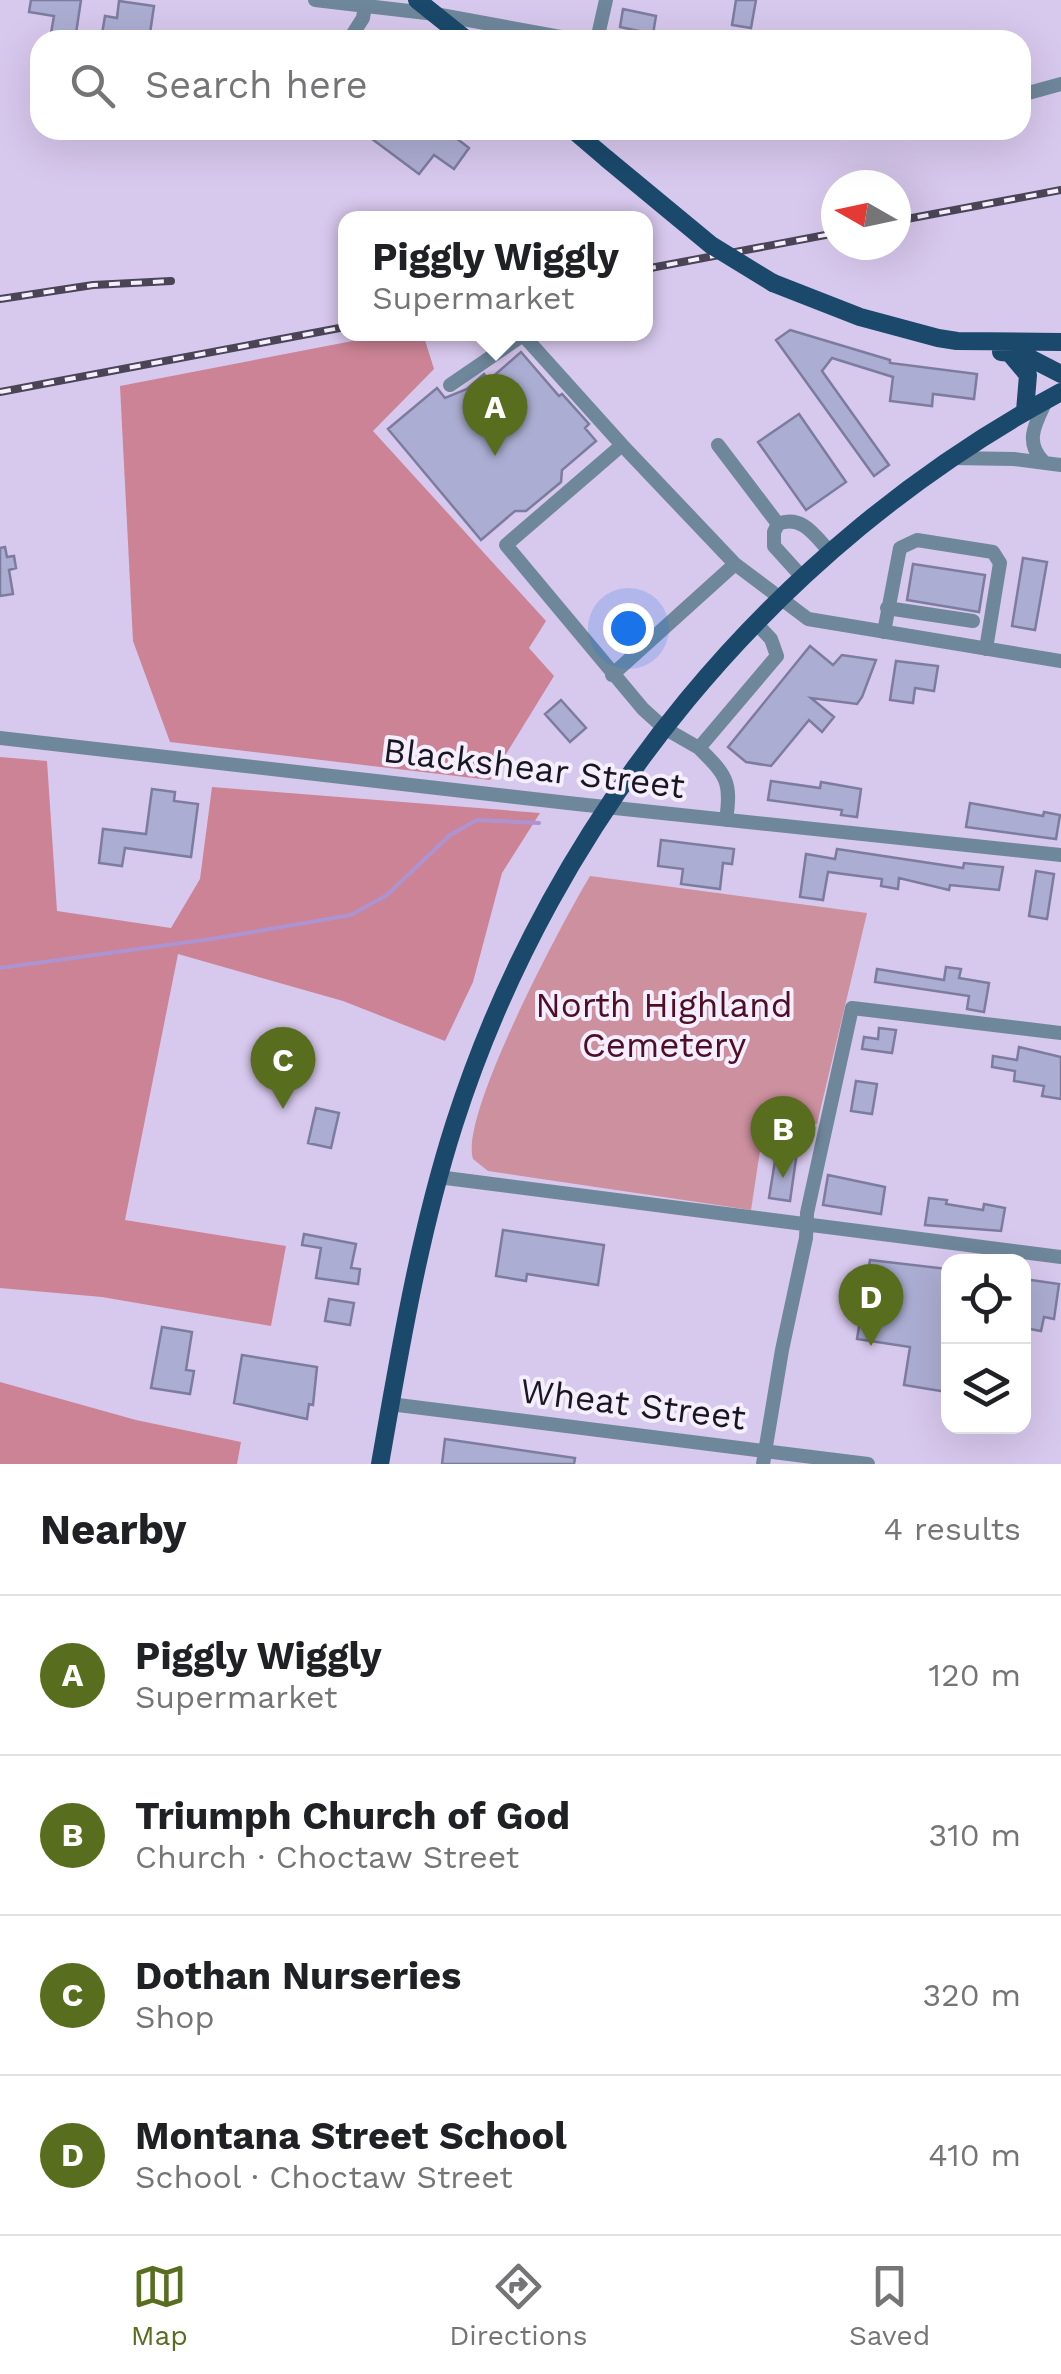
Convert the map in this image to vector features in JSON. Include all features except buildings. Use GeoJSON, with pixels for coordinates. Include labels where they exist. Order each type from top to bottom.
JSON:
{"type":"FeatureCollection","features":[{"type":"Feature","properties":{"kind":"main road"},"geometry":{"type":"LineString","coordinates":[[418,0],[454,30]]}},
{"type":"Feature","properties":{"kind":"main road"},"geometry":{"type":"LineString","coordinates":[[585,140],[711,245],[773,283],[860,317],[957,341],[1061,342]]}},
{"type":"Feature","properties":{"kind":"main road"},"geometry":{"type":"LineString","coordinates":[[957,341],[973,349],[1022,354],[1061,374]]}},
{"type":"Feature","properties":{"kind":"main road"},"geometry":{"type":"LineString","coordinates":[[1033,343],[1061,358]]}},
{"type":"Feature","properties":{"kind":"main road"},"geometry":{"type":"LineString","coordinates":[[1008,352],[1028,375],[1025,411]]}},
{"type":"Feature","properties":{"kind":"main road"},"geometry":{"type":"LineString","coordinates":[[380,1464],[412,1289],[438,1177],[464,1094],[505,992],[554,894],[606,807],[664,728],[779,598],[884,507],[952,458],[1054,396]]}},
{"type":"Feature","properties":{"kind":"street"},"geometry":{"type":"LineString","coordinates":[[315,0],[435,14],[523,30]]}},
{"type":"Feature","properties":{"kind":"street"},"geometry":{"type":"LineString","coordinates":[[600,30],[606,0]]}},
{"type":"Feature","properties":{"kind":"street"},"geometry":{"type":"LineString","coordinates":[[355,30],[365,6]]}},
{"type":"Feature","properties":{"kind":"street"},"geometry":{"type":"LineString","coordinates":[[1031,92],[1061,84]]}},
{"type":"Feature","properties":{"kind":"street"},"geometry":{"type":"LineString","coordinates":[[450,385],[513,341]]}},
{"type":"Feature","properties":{"kind":"street"},"geometry":{"type":"LineString","coordinates":[[529,341],[735,564],[808,620],[1061,661]]}},
{"type":"Feature","properties":{"kind":"street"},"geometry":{"type":"LineString","coordinates":[[1042,461],[1031,437],[1054,396]]}},
{"type":"Feature","properties":{"kind":"street"},"geometry":{"type":"LineString","coordinates":[[718,444],[778,524]]}},
{"type":"Feature","properties":{"kind":"street"},"geometry":{"type":"LineString","coordinates":[[622,445],[506,545],[612,675],[664,728],[698,748],[724,772],[731,792],[726,820]]}},
{"type":"Feature","properties":{"kind":"street"},"geometry":{"type":"LineString","coordinates":[[952,458],[1061,465]]}},
{"type":"Feature","properties":{"kind":"street"},"geometry":{"type":"LineString","coordinates":[[802,577],[774,546],[778,524],[789,519],[800,521],[830,552]]}},
{"type":"Feature","properties":{"kind":"street"},"geometry":{"type":"LineString","coordinates":[[884,632],[900,548],[921,540],[993,552],[1000,563],[986,649]]}},
{"type":"Feature","properties":{"kind":"street"},"geometry":{"type":"LineString","coordinates":[[612,675],[735,564]]}},
{"type":"Feature","properties":{"kind":"street"},"geometry":{"type":"LineString","coordinates":[[887,608],[973,621]]}},
{"type":"Feature","properties":{"kind":"street"},"geometry":{"type":"LineString","coordinates":[[698,748],[778,656],[771,639],[756,622]]}},
{"type":"Feature","properties":{"kind":"street","name":"Blackshear Street"},"geometry":{"type":"LineString","coordinates":[[0,738],[1061,855]]}},
{"type":"Feature","properties":{"kind":"street"},"geometry":{"type":"LineString","coordinates":[[765,1458],[806,1225],[852,1008],[1061,1032]]}},
{"type":"Feature","properties":{"kind":"street"},"geometry":{"type":"LineString","coordinates":[[438,1177],[1061,1256]]}},
{"type":"Feature","properties":{"kind":"street","name":"Wheat Street"},"geometry":{"type":"LineString","coordinates":[[390,1404],[765,1458],[868,1464]]}},
{"type":"Feature","properties":{"kind":"green space","name":"North Highland Cemetery"},"geometry":{"type":"Polygon","coordinates":[[[590,876],[867,913],[817,1124],[765,1118],[751,1210],[488,1171],[473,1159],[473,1136],[497,1062],[537,974],[590,876]]]}},
{"type":"Feature","properties":{"kind":"shaded area"},"geometry":{"type":"Polygon","coordinates":[[[353,341],[425,341],[434,369],[373,431],[546,621],[529,648],[554,676],[490,780],[170,742],[133,641],[120,386],[353,341]]]}},
{"type":"Feature","properties":{"kind":"shaded area"},"geometry":{"type":"Polygon","coordinates":[[[0,757],[47,761],[57,911],[171,928],[200,879],[212,787],[540,813],[502,873],[473,982],[445,1041],[343,1001],[178,954],[125,1220],[286,1246],[271,1326],[102,1297],[0,1288],[0,757]]]}},
{"type":"Feature","properties":{"kind":"shaded area"},"geometry":{"type":"Polygon","coordinates":[[[0,1382],[136,1420],[241,1442],[237,1464],[0,1464],[0,1382]]]}},
{"type":"Feature","properties":{"kind":"waterway"},"geometry":{"type":"LineString","coordinates":[[0,968],[351,915],[387,895],[450,835],[477,820],[539,823]]}},
{"type":"Feature","properties":{"kind":"railway"},"geometry":{"type":"LineString","coordinates":[[911,218],[1061,190]]}},
{"type":"Feature","properties":{"kind":"railway"},"geometry":{"type":"LineString","coordinates":[[653,267],[821,236]]}},
{"type":"Feature","properties":{"kind":"railway"},"geometry":{"type":"LineString","coordinates":[[0,299],[93,285],[171,281]]}},
{"type":"Feature","properties":{"kind":"railway"},"geometry":{"type":"LineString","coordinates":[[0,392],[338,328]]}},
{"type":"Feature","properties":{"kind":"place","name":"Piggly Wiggly"},"geometry":{"type":"Point","coordinates":[495,456]}},
{"type":"Feature","properties":{"kind":"place","name":"Dothan Nurseries"},"geometry":{"type":"Point","coordinates":[283,1109]}},
{"type":"Feature","properties":{"kind":"place","name":"Triumph Church of God"},"geometry":{"type":"Point","coordinates":[783,1178]}},
{"type":"Feature","properties":{"kind":"place","name":"Montana Street School"},"geometry":{"type":"Point","coordinates":[871,1346]}}]}
